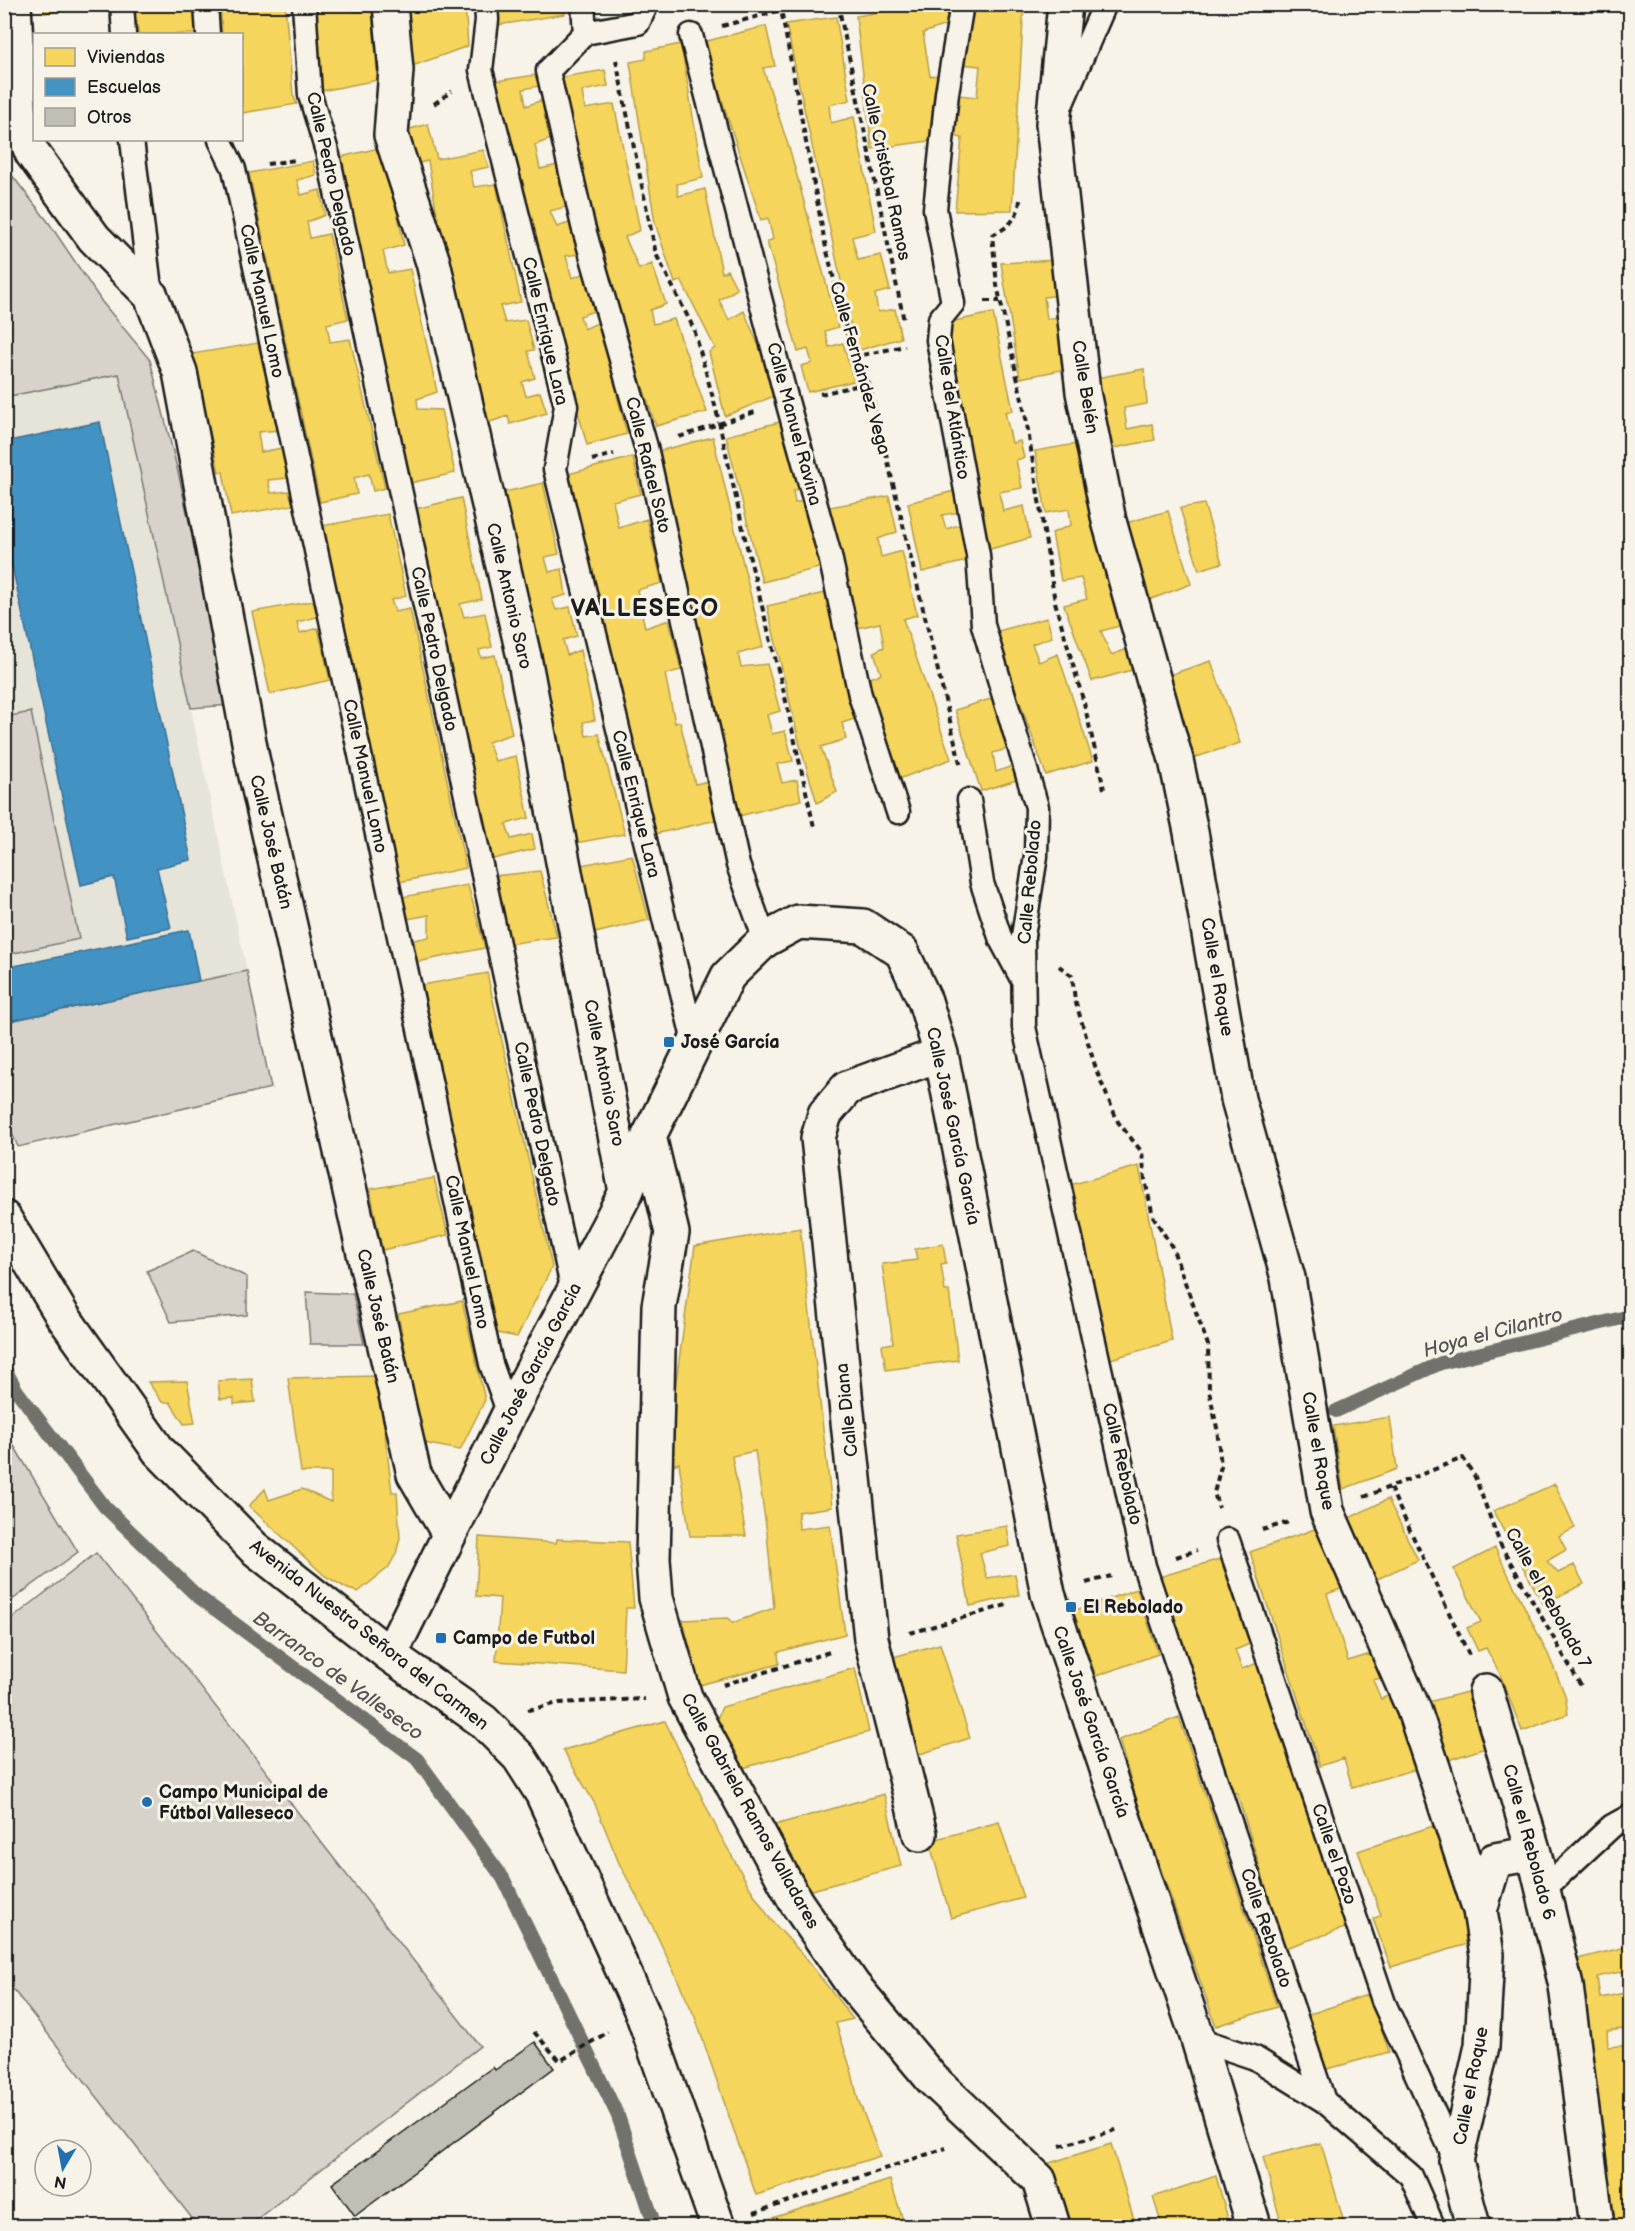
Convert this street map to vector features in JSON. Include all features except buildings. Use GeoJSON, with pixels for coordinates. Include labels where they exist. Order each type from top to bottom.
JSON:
{"type":"FeatureCollection","features":[{"type":"Feature","properties":{"kind":"street"},"geometry":{"type":"LineString","coordinates":[[14,4],[12,123],[94,238],[151,296]]}},
{"type":"Feature","properties":{"kind":"street","name":"Calle Antonio Saro"},"geometry":{"type":"LineString","coordinates":[[390,4],[396,70],[391,135],[433,261],[524,657],[626,1192]]}},
{"type":"Feature","properties":{"kind":"street","name":"Calle Belén"},"geometry":{"type":"LineString","coordinates":[[1065,4],[1053,124],[1083,392],[1109,521],[1176,760]]}},
{"type":"Feature","properties":{"kind":"street","name":"Calle José Batán"},"geometry":{"type":"LineString","coordinates":[[151,296],[180,372],[252,758],[414,1474],[449,1534]]}},
{"type":"Feature","properties":{"kind":"street","name":"Calle el Roque"},"geometry":{"type":"LineString","coordinates":[[1176,760],[1191,832],[1238,1099],[1288,1278],[1327,1511],[1414,1710],[1480,1910],[1487,1955],[1482,2046],[1456,2161]]}},
{"type":"Feature","properties":{"kind":"street","name":"Calle José García García"},"geometry":{"type":"LineString","coordinates":[[390,1655],[509,1414],[626,1192],[649,1136],[728,976],[765,940],[798,922],[863,926],[902,952],[925,1001],[941,1054],[1048,1594],[1198,2039],[1254,2226]]}},
{"type":"Feature","properties":{"kind":"street","name":"Calle Diana"},"geometry":{"type":"LineString","coordinates":[[920,1834],[871,1639],[818,1138],[825,1114],[847,1088],[941,1054]]}},
{"type":"Feature","properties":{"kind":"street","name":"Calle Gabriela Ramos Valladares"},"geometry":{"type":"LineString","coordinates":[[649,1136],[672,1233],[659,1306],[653,1559],[656,1598],[685,1697],[796,1902],[853,1985],[932,2079],[1039,2180],[1053,2226]]}},
{"type":"Feature","properties":{"kind":"street","name":"Avenida Nuestra Señora del Carmen"},"geometry":{"type":"LineString","coordinates":[[4,1218],[62,1315],[159,1451],[254,1548],[390,1655],[483,1721],[519,1757],[542,1793],[642,2012],[718,2226]]}},
{"type":"Feature","properties":{"kind":"street","name":"Calle el Rebolado 6"},"geometry":{"type":"LineString","coordinates":[[1486,1691],[1534,1852],[1566,1986],[1596,2218]]}},
{"type":"Feature","properties":{"kind":"street"},"geometry":{"type":"LineString","coordinates":[[1480,1910],[1495,1860],[1534,1852]]}},
{"type":"Feature","properties":{"kind":"street"},"geometry":{"type":"LineString","coordinates":[[1456,2161],[1473,2226]]}},
{"type":"Feature","properties":{"kind":"lane"},"geometry":{"type":"LineString","coordinates":[[122,4],[124,33]]}},
{"type":"Feature","properties":{"kind":"lane"},"geometry":{"type":"LineString","coordinates":[[206,4],[208,33]]}},
{"type":"Feature","properties":{"kind":"lane","name":"Calle Pedro Delgado"},"geometry":{"type":"LineString","coordinates":[[304,4],[310,95],[328,155],[573,1292]]}},
{"type":"Feature","properties":{"kind":"lane","name":"Calle Enrique Lara"},"geometry":{"type":"LineString","coordinates":[[486,4],[488,20],[481,70],[566,406],[555,469],[694,1042]]}},
{"type":"Feature","properties":{"kind":"lane"},"geometry":{"type":"LineString","coordinates":[[583,4],[585,33],[638,23],[647,4]]}},
{"type":"Feature","properties":{"kind":"lane","name":"Calle del Atlántico"},"geometry":{"type":"LineString","coordinates":[[962,4],[947,93],[935,209],[953,303],[940,319],[938,340],[978,555],[983,625],[1037,807]]}},
{"type":"Feature","properties":{"kind":"lane"},"geometry":{"type":"LineString","coordinates":[[1053,124],[1105,4]]}},
{"type":"Feature","properties":{"kind":"lane","name":"Calle Rafael Soto"},"geometry":{"type":"LineString","coordinates":[[585,33],[548,71],[583,226],[646,447],[738,865],[765,940]]}},
{"type":"Feature","properties":{"kind":"lane","name":"Calle Manuel Ravina"},"geometry":{"type":"LineString","coordinates":[[691,35],[830,556],[860,695],[898,812]]}},
{"type":"Feature","properties":{"kind":"lane","name":"Calle José Batán"},"geometry":{"type":"LineString","coordinates":[[132,141],[151,296]]}},
{"type":"Feature","properties":{"kind":"lane","name":"Calle Manuel Lomo"},"geometry":{"type":"LineString","coordinates":[[220,141],[234,169],[491,1364],[509,1414]]}},
{"type":"Feature","properties":{"kind":"lane"},"geometry":{"type":"LineString","coordinates":[[969,800],[982,884],[1001,939],[1025,984]]}},
{"type":"Feature","properties":{"kind":"lane","name":"Calle Rebolado"},"geometry":{"type":"LineString","coordinates":[[1037,807],[1036,856],[1023,936],[1024,1027],[1144,1566],[1324,2102]]}},
{"type":"Feature","properties":{"kind":"lane","name":"Calle el Pozo"},"geometry":{"type":"LineString","coordinates":[[1228,1540],[1384,2003],[1456,2161]]}},
{"type":"Feature","properties":{"kind":"lane"},"geometry":{"type":"LineString","coordinates":[[1544,1889],[1612,1826],[1630,1816]]}},
{"type":"Feature","properties":{"kind":"lane"},"geometry":{"type":"LineString","coordinates":[[1198,2039],[1255,2058],[1324,2102],[1411,2176],[1433,2226]]}},
{"type":"Feature","properties":{"kind":"path","name":"Calle Fernández Vega"},"geometry":{"type":"LineString","coordinates":[[780,4],[825,243],[853,357],[868,383],[969,800]]}},
{"type":"Feature","properties":{"kind":"path","name":"Calle Cristóbal Ramos"},"geometry":{"type":"LineString","coordinates":[[838,4],[904,321]]}},
{"type":"Feature","properties":{"kind":"path"},"geometry":{"type":"LineString","coordinates":[[615,56],[656,254],[694,329],[716,409],[814,827]]}},
{"type":"Feature","properties":{"kind":"path"},"geometry":{"type":"LineString","coordinates":[[1020,191],[1019,209],[1013,219],[1006,229],[992,235],[997,285],[1026,418],[1055,602],[1084,703],[1104,789]]}},
{"type":"Feature","properties":{"kind":"path"},"geometry":{"type":"LineString","coordinates":[[787,401],[868,383]]}},
{"type":"Feature","properties":{"kind":"path"},"geometry":{"type":"LineString","coordinates":[[1056,958],[1060,967],[1072,976],[1075,1000],[1097,1072],[1118,1122],[1142,1152],[1153,1216],[1172,1247],[1208,1345],[1209,1390],[1217,1428],[1221,1466],[1214,1493],[1228,1540]]}},
{"type":"Feature","properties":{"kind":"path","name":"Calle el Rebolado 7"},"geometry":{"type":"LineString","coordinates":[[1463,1458],[1475,1477],[1500,1544],[1581,1686]]}},
{"type":"Feature","properties":{"kind":"path"},"geometry":{"type":"LineString","coordinates":[[1390,1488],[1486,1691]]}},
{"type":"Feature","properties":{"kind":"path"},"geometry":{"type":"LineString","coordinates":[[483,1721],[559,1703],[685,1697],[871,1639],[904,1634],[1048,1594]]}},
{"type":"Feature","properties":{"kind":"path"},"geometry":{"type":"LineString","coordinates":[[534,2032],[560,2061],[610,2031]]}},
{"type":"Feature","properties":{"kind":"path"},"geometry":{"type":"LineString","coordinates":[[1016,2158],[1119,2129]]}},
{"type":"Feature","properties":{"kind":"path"},"geometry":{"type":"LineString","coordinates":[[718,2226],[989,2133]]}},
{"type":"Feature","properties":{"kind":"shaded area"},"geometry":{"type":"Polygon","coordinates":[[[4,165],[49,223],[102,302],[150,360],[178,472],[230,705],[191,708],[119,374],[5,397],[4,165]]]}},
{"type":"Feature","properties":{"kind":"shaded area"},"geometry":{"type":"Polygon","coordinates":[[[119,373],[247,971],[5,1022],[4,397],[119,373]]]}},
{"type":"Feature","properties":{"kind":"shaded area"},"geometry":{"type":"Polygon","coordinates":[[[31,712],[79,939],[5,955],[5,717],[31,712]]]}},
{"type":"Feature","properties":{"kind":"shaded area"},"geometry":{"type":"Polygon","coordinates":[[[247,971],[271,1088],[18,1147],[5,1117],[5,1022],[247,971]]]}},
{"type":"Feature","properties":{"kind":"shaded area"},"geometry":{"type":"Polygon","coordinates":[[[193,1251],[247,1277],[247,1315],[171,1322],[147,1271],[193,1251]]]}},
{"type":"Feature","properties":{"kind":"shaded area"},"geometry":{"type":"Polygon","coordinates":[[[306,1292],[353,1294],[364,1344],[310,1344],[306,1292]]]}},
{"type":"Feature","properties":{"kind":"shaded area"},"geometry":{"type":"Polygon","coordinates":[[[5,1431],[78,1552],[4,1605],[5,1431]]]}},
{"type":"Feature","properties":{"kind":"shaded area","name":"Campo Municipal de Fútbol Valleseco"},"geometry":{"type":"Polygon","coordinates":[[[96,1553],[480,2046],[248,2226],[198,2226],[5,1979],[5,1624],[96,1553]]]}},
{"type":"Feature","properties":{"kind":"waterway","name":"Hoya el Cilantro"},"geometry":{"type":"LineString","coordinates":[[1336,1411],[1441,1363],[1630,1316]]}},
{"type":"Feature","properties":{"kind":"waterway","name":"Barranco de Valleseco"},"geometry":{"type":"LineString","coordinates":[[4,1368],[17,1391],[105,1507],[196,1595],[417,1759],[503,1878],[618,2116],[655,2226]]}},
{"type":"Feature","properties":{"kind":"place","name":"José García"},"geometry":{"type":"Point","coordinates":[669,1042]}},
{"type":"Feature","properties":{"kind":"place","name":"El Rebolado"},"geometry":{"type":"Point","coordinates":[1071,1607]}},
{"type":"Feature","properties":{"kind":"place","name":"Campo de Futbol"},"geometry":{"type":"Point","coordinates":[441,1638]}},
{"type":"Feature","properties":{"kind":"place","name":"Campo Municipal de Fútbol Valleseco"},"geometry":{"type":"Point","coordinates":[147,1802]}},
{"type":"Feature","properties":{"kind":"district","name":"VALLESECO"},"geometry":{"type":"Point","coordinates":[645,608]}}]}
